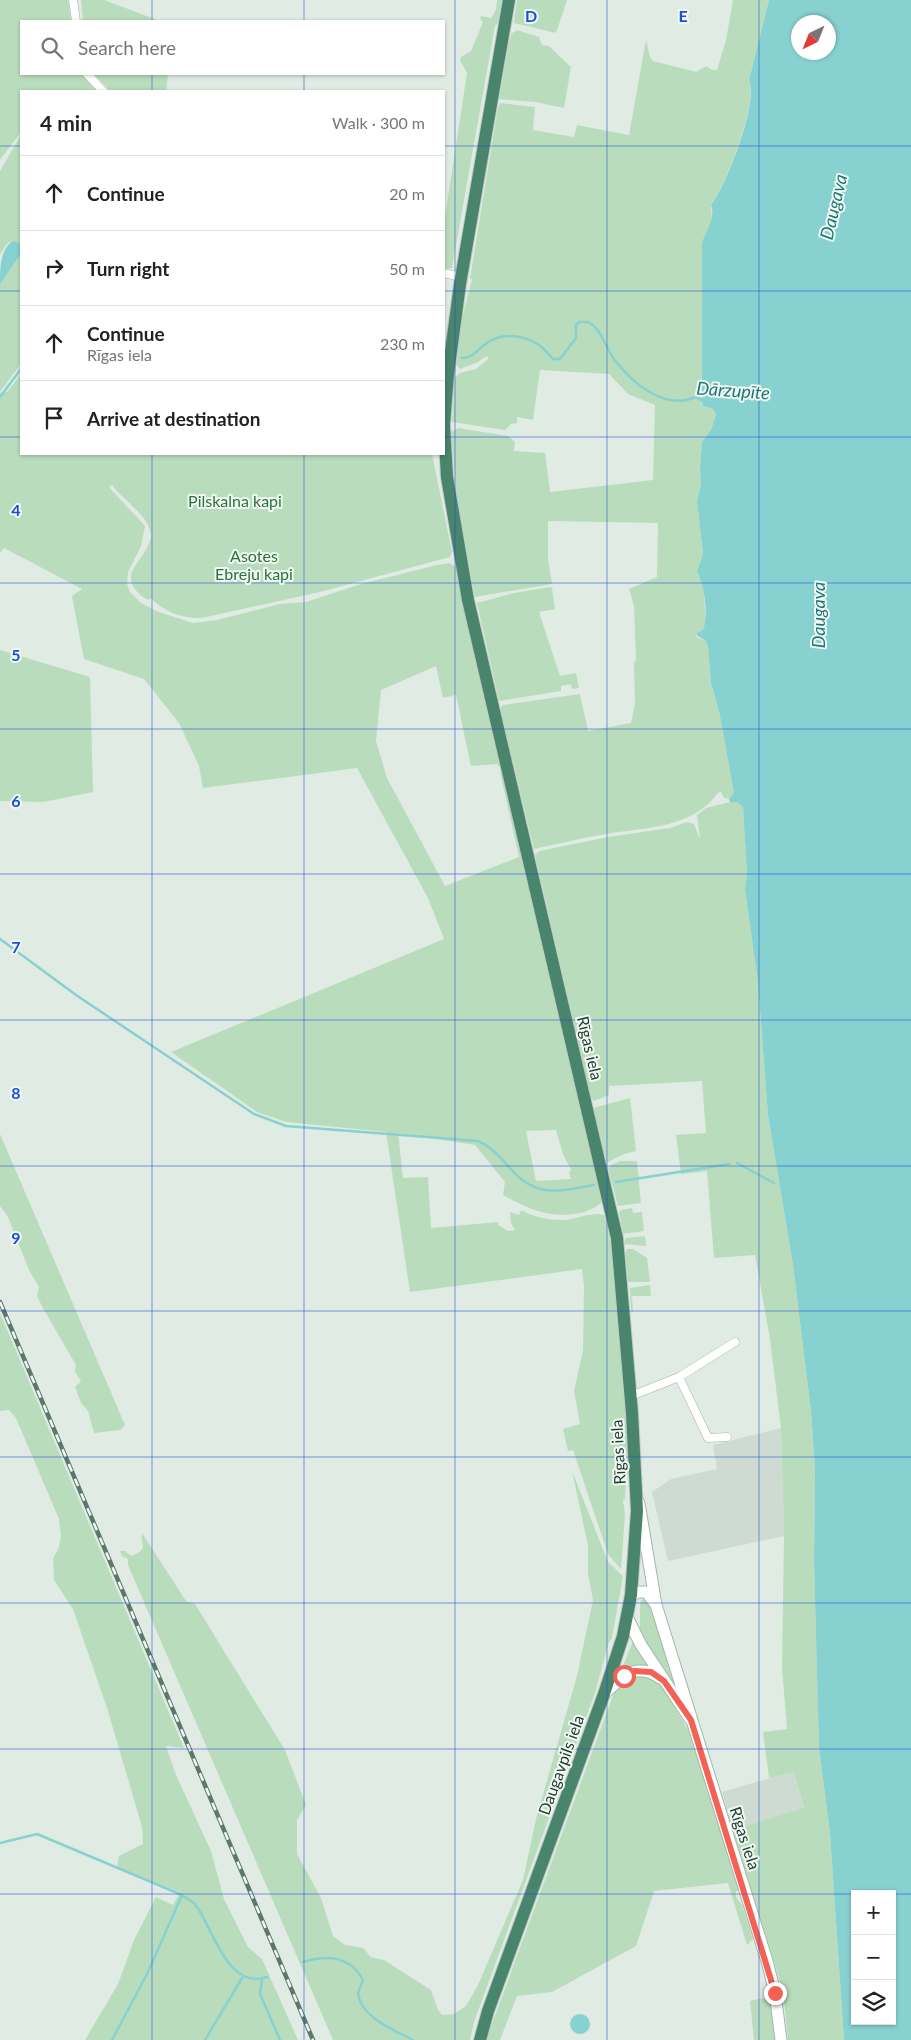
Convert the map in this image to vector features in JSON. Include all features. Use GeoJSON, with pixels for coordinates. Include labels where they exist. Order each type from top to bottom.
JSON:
{"type":"FeatureCollection","features":[{"type":"Feature","properties":{"kind":"highway","name":"Rīgas iela"},"geometry":{"type":"LineString","coordinates":[[445,414],[450,356],[461,277],[509,0]]}},
{"type":"Feature","properties":{"kind":"highway","name":"Rīgas iela"},"geometry":{"type":"LineString","coordinates":[[445,438],[448,477],[467,593],[615,1228],[631,1396],[637,1494]]}},
{"type":"Feature","properties":{"kind":"highway","name":"Daugavpils iela"},"geometry":{"type":"LineString","coordinates":[[480,2040],[495,1992],[604,1694],[627,1617],[636,1555],[637,1494]]}},
{"type":"Feature","properties":{"kind":"main road","name":"Rīgas iela"},"geometry":{"type":"LineString","coordinates":[[637,1494],[646,1532],[656,1605],[767,1961],[775,1993],[781,2040]]}},
{"type":"Feature","properties":{"kind":"main road"},"geometry":{"type":"LineString","coordinates":[[631,1595],[646,1592],[656,1605]]}},
{"type":"Feature","properties":{"kind":"main road"},"geometry":{"type":"LineString","coordinates":[[627,1617],[641,1645],[691,1720]]}},
{"type":"Feature","properties":{"kind":"main road"},"geometry":{"type":"LineString","coordinates":[[604,1694],[624,1676],[634,1671],[651,1672],[664,1681]]}},
{"type":"Feature","properties":{"kind":"street"},"geometry":{"type":"LineString","coordinates":[[73,0],[76,20]]}},
{"type":"Feature","properties":{"kind":"street"},"geometry":{"type":"LineString","coordinates":[[88,75],[102,90]]}},
{"type":"Feature","properties":{"kind":"street"},"geometry":{"type":"LineString","coordinates":[[445,273],[461,277]]}},
{"type":"Feature","properties":{"kind":"street"},"geometry":{"type":"LineString","coordinates":[[631,1396],[678,1377],[735,1342]]}},
{"type":"Feature","properties":{"kind":"street"},"geometry":{"type":"LineString","coordinates":[[678,1377],[708,1438],[727,1437]]}},
{"type":"Feature","properties":{"kind":"shaded area"},"geometry":{"type":"Polygon","coordinates":[[[781,1428],[784,1536],[668,1561],[652,1492],[671,1479],[717,1469],[713,1445],[781,1428]]]}},
{"type":"Feature","properties":{"kind":"shaded area"},"geometry":{"type":"Polygon","coordinates":[[[794,1771],[804,1809],[733,1830],[722,1792],[794,1771]]]}},
{"type":"Feature","properties":{"kind":"green space"},"geometry":{"type":"Polygon","coordinates":[[[0,0],[68,0],[71,20],[20,20],[20,75],[84,75],[99,90],[20,90],[20,133],[0,160],[0,0]]]}},
{"type":"Feature","properties":{"kind":"green space"},"geometry":{"type":"Polygon","coordinates":[[[81,0],[104,0],[157,20],[83,20],[81,0]]]}},
{"type":"Feature","properties":{"kind":"green space"},"geometry":{"type":"Polygon","coordinates":[[[497,0],[504,0],[500,20],[495,26],[452,268],[445,269],[445,216],[467,73],[460,60],[461,57],[471,51],[483,22],[480,19],[481,16],[491,18],[496,10],[497,0]]]}},
{"type":"Feature","properties":{"kind":"green space"},"geometry":{"type":"Polygon","coordinates":[[[517,0],[567,0],[556,33],[514,23],[517,0]]]}},
{"type":"Feature","properties":{"kind":"green space"},"geometry":{"type":"Polygon","coordinates":[[[733,0],[769,0],[749,80],[751,91],[745,124],[725,180],[711,205],[712,220],[702,243],[702,401],[703,406],[713,409],[716,414],[711,430],[702,442],[701,485],[697,501],[703,554],[697,571],[703,582],[706,623],[703,630],[696,633],[697,637],[706,641],[708,646],[711,683],[719,711],[734,793],[729,799],[724,798],[721,792],[718,793],[695,814],[667,824],[534,849],[500,709],[503,705],[580,694],[588,731],[631,723],[635,703],[634,664],[636,659],[634,606],[629,589],[657,577],[658,523],[548,521],[548,559],[552,584],[475,597],[457,500],[451,432],[458,428],[508,436],[515,442],[514,451],[545,453],[550,492],[653,480],[655,405],[628,394],[609,374],[540,370],[533,420],[517,417],[517,423],[511,424],[505,430],[452,422],[455,377],[460,373],[476,369],[489,358],[487,356],[478,362],[460,369],[456,364],[462,319],[472,279],[470,279],[498,107],[500,103],[535,107],[533,130],[574,137],[577,125],[629,135],[646,40],[650,57],[653,61],[696,72],[706,66],[712,70],[717,70],[726,40],[733,0]]]}},
{"type":"Feature","properties":{"kind":"green space"},"geometry":{"type":"Polygon","coordinates":[[[517,30],[539,37],[542,45],[549,46],[571,67],[564,108],[535,102],[499,99],[511,34],[517,30]]]}},
{"type":"Feature","properties":{"kind":"green space"},"geometry":{"type":"Polygon","coordinates":[[[95,75],[168,75],[166,90],[109,90],[95,75]]]}},
{"type":"Feature","properties":{"kind":"green space"},"geometry":{"type":"Polygon","coordinates":[[[20,137],[20,244],[13,241],[8,243],[0,254],[0,171],[20,137]]]}},
{"type":"Feature","properties":{"kind":"green space"},"geometry":{"type":"Polygon","coordinates":[[[20,255],[20,365],[0,392],[0,284],[20,255]]]}},
{"type":"Feature","properties":{"kind":"green space"},"geometry":{"type":"Polygon","coordinates":[[[20,375],[20,455],[432,455],[452,552],[450,557],[320,592],[202,618],[174,614],[151,598],[148,600],[144,598],[135,589],[131,574],[149,544],[150,533],[148,525],[112,485],[109,487],[145,526],[141,546],[128,572],[127,584],[130,592],[141,603],[156,611],[193,623],[217,620],[280,604],[306,602],[361,584],[437,565],[449,563],[456,567],[500,766],[497,764],[471,766],[456,695],[443,698],[436,666],[381,690],[376,741],[387,778],[445,886],[519,857],[500,772],[502,773],[603,1200],[592,1209],[573,1214],[552,1214],[532,1209],[503,1195],[505,1182],[475,1145],[398,1133],[403,1178],[428,1177],[431,1228],[498,1222],[498,1225],[508,1231],[515,1230],[511,1223],[510,1212],[519,1215],[521,1210],[536,1216],[557,1220],[568,1220],[596,1214],[605,1216],[612,1251],[629,1448],[629,1475],[626,1476],[625,1499],[623,1500],[625,1515],[621,1569],[608,1554],[573,1450],[568,1451],[563,1429],[580,1424],[574,1391],[583,1350],[584,1287],[582,1269],[410,1292],[386,1132],[286,1122],[257,1112],[171,1052],[444,939],[428,898],[357,768],[203,788],[199,766],[179,723],[144,679],[84,659],[72,596],[82,589],[4,548],[0,553],[0,393],[7,392],[20,375]],[[556,1130],[526,1131],[536,1181],[571,1179],[569,1172],[571,1170],[563,1154],[556,1130]]]}},
{"type":"Feature","properties":{"kind":"green space"},"geometry":{"type":"Polygon","coordinates":[[[552,588],[555,609],[539,612],[560,676],[576,673],[579,688],[572,689],[571,684],[561,686],[561,691],[499,701],[477,603],[514,593],[552,588]]]}},
{"type":"Feature","properties":{"kind":"green space"},"geometry":{"type":"Polygon","coordinates":[[[0,650],[90,677],[93,792],[43,802],[0,801],[0,650]]]}},
{"type":"Feature","properties":{"kind":"green space"},"geometry":{"type":"Polygon","coordinates":[[[737,802],[743,807],[747,874],[745,889],[758,983],[768,1115],[793,1265],[811,1411],[815,1470],[814,1561],[819,1748],[830,1833],[844,2040],[788,2040],[783,1991],[733,1830],[804,1808],[794,1772],[769,1778],[763,1732],[787,1729],[782,1667],[784,1536],[781,1428],[770,1339],[755,1255],[714,1258],[707,1171],[681,1174],[676,1135],[706,1133],[702,1081],[609,1086],[609,1095],[594,1101],[591,1098],[535,855],[540,851],[608,837],[670,828],[687,822],[694,824],[700,839],[697,815],[706,808],[737,802]]]}},
{"type":"Feature","properties":{"kind":"green space"},"geometry":{"type":"Polygon","coordinates":[[[630,1098],[636,1151],[624,1154],[608,1162],[593,1108],[630,1098]]]}},
{"type":"Feature","properties":{"kind":"green space"},"geometry":{"type":"Polygon","coordinates":[[[0,1134],[125,1425],[120,1430],[94,1433],[88,1411],[81,1403],[75,1387],[81,1381],[75,1372],[76,1365],[37,1296],[39,1287],[29,1270],[8,1217],[0,1206],[0,1134]]]}},
{"type":"Feature","properties":{"kind":"green space"},"geometry":{"type":"Polygon","coordinates":[[[620,1161],[637,1161],[641,1203],[618,1206],[608,1168],[620,1161]]]}},
{"type":"Feature","properties":{"kind":"green space"},"geometry":{"type":"Polygon","coordinates":[[[632,1208],[633,1213],[642,1212],[644,1231],[623,1234],[619,1212],[632,1208]]]}},
{"type":"Feature","properties":{"kind":"green space"},"geometry":{"type":"Polygon","coordinates":[[[645,1236],[646,1246],[624,1244],[626,1238],[645,1236]]]}},
{"type":"Feature","properties":{"kind":"green space"},"geometry":{"type":"Polygon","coordinates":[[[627,1249],[633,1249],[647,1258],[650,1282],[628,1282],[625,1254],[627,1249]]]}},
{"type":"Feature","properties":{"kind":"green space"},"geometry":{"type":"Polygon","coordinates":[[[650,1285],[651,1296],[632,1296],[633,1312],[631,1311],[630,1288],[650,1285]]]}},
{"type":"Feature","properties":{"kind":"green space"},"geometry":{"type":"Polygon","coordinates":[[[0,1313],[184,1748],[166,1746],[176,1775],[211,1851],[224,1899],[248,1947],[262,1959],[298,2040],[85,2040],[118,1984],[134,1940],[156,1897],[173,1905],[180,1892],[125,1871],[117,1866],[119,1856],[143,1844],[142,1827],[108,1711],[73,1609],[54,1580],[53,1558],[58,1550],[61,1537],[59,1519],[16,1418],[9,1410],[0,1411],[0,1313]]]}},
{"type":"Feature","properties":{"kind":"green space"},"geometry":{"type":"Polygon","coordinates":[[[572,1471],[608,1562],[623,1576],[612,1638],[609,1642],[595,1693],[474,2022],[470,2040],[333,2040],[128,1565],[128,1559],[122,1556],[120,1551],[125,1551],[131,1556],[140,1551],[143,1547],[142,1533],[186,1601],[195,1604],[285,1750],[306,1805],[297,1820],[297,1854],[321,1898],[333,1936],[345,1945],[363,1948],[371,1957],[384,1960],[431,1990],[438,2010],[442,2015],[454,2014],[466,2006],[478,1985],[523,1880],[536,1819],[577,1676],[593,1600],[588,1574],[588,1546],[572,1471]]]}},
{"type":"Feature","properties":{"kind":"green space"},"geometry":{"type":"Polygon","coordinates":[[[645,1598],[652,1608],[676,1689],[640,1633],[640,1602],[645,1598]]]}},
{"type":"Feature","properties":{"kind":"green space"},"geometry":{"type":"Polygon","coordinates":[[[633,1641],[650,1668],[622,1673],[621,1671],[633,1641]]]}},
{"type":"Feature","properties":{"kind":"green space"},"geometry":{"type":"Polygon","coordinates":[[[638,1673],[660,1683],[688,1730],[740,1891],[736,1891],[736,1897],[742,1905],[753,1939],[747,1945],[728,1883],[654,1891],[636,1946],[552,1992],[517,1996],[500,2040],[486,2040],[615,1690],[638,1673]]]}},
{"type":"Feature","properties":{"kind":"green space"},"geometry":{"type":"Polygon","coordinates":[[[763,1998],[772,2004],[776,2040],[754,2040],[750,2001],[763,1998]]]}},
{"type":"Feature","properties":{"kind":"water","name":"Daugava"},"geometry":{"type":"Polygon","coordinates":[[[769,0],[911,0],[911,2040],[844,2040],[830,1833],[819,1748],[814,1561],[815,1470],[811,1411],[793,1265],[768,1115],[758,983],[745,889],[747,874],[743,807],[737,802],[730,802],[729,799],[734,793],[719,711],[711,683],[708,646],[706,641],[696,633],[703,630],[706,617],[704,592],[697,571],[703,554],[697,501],[701,485],[702,442],[711,430],[716,414],[713,409],[703,406],[702,401],[702,243],[711,220],[711,205],[725,181],[739,144],[751,91],[749,80],[769,0]]]}},
{"type":"Feature","properties":{"kind":"water"},"geometry":{"type":"Polygon","coordinates":[[[13,241],[20,244],[20,255],[0,284],[3,254],[13,241]]]}},
{"type":"Feature","properties":{"kind":"water"},"geometry":{"type":"Polygon","coordinates":[[[576,2014],[584,2014],[590,2020],[590,2028],[584,2034],[576,2034],[570,2028],[570,2020],[576,2014]]]}},
{"type":"Feature","properties":{"kind":"waterway","name":"Dārzupīte"},"geometry":{"type":"LineString","coordinates":[[461,358],[471,356],[490,341],[504,336],[511,336],[532,341],[543,348],[553,359],[560,359],[576,338],[576,325],[579,322],[588,322],[597,329],[621,368],[650,392],[672,400],[684,400],[695,397],[704,401]]}},
{"type":"Feature","properties":{"kind":"waterway","name":"Dārzupīte"},"geometry":{"type":"LineString","coordinates":[[0,397],[20,370]]}},
{"type":"Feature","properties":{"kind":"waterway"},"geometry":{"type":"LineString","coordinates":[[0,939],[76,995],[254,1114],[286,1126],[478,1141],[496,1153],[520,1178],[529,1185],[539,1189],[559,1190],[594,1185]]}},
{"type":"Feature","properties":{"kind":"waterway"},"geometry":{"type":"LineString","coordinates":[[737,1163],[774,1183]]}},
{"type":"Feature","properties":{"kind":"waterway"},"geometry":{"type":"LineString","coordinates":[[616,1182],[729,1164]]}},
{"type":"Feature","properties":{"kind":"waterway"},"geometry":{"type":"LineString","coordinates":[[0,1843],[37,1834],[182,1895],[194,1903],[199,1910],[225,1958],[233,1968],[243,1976],[254,1979],[267,1977]]}},
{"type":"Feature","properties":{"kind":"waterway"},"geometry":{"type":"LineString","coordinates":[[112,2040],[147,1974],[182,1895]]}},
{"type":"Feature","properties":{"kind":"waterway"},"geometry":{"type":"LineString","coordinates":[[303,1962],[329,1958],[337,1959],[351,1966],[363,1980],[358,1993],[360,2002],[365,2009],[379,2022],[413,2040]]}},
{"type":"Feature","properties":{"kind":"waterway"},"geometry":{"type":"LineString","coordinates":[[205,2040],[242,1978]]}},
{"type":"Feature","properties":{"kind":"waterway"},"geometry":{"type":"LineString","coordinates":[[262,1979],[260,1994],[280,2040]]}},
{"type":"Feature","properties":{"kind":"railway"},"geometry":{"type":"LineString","coordinates":[[0,1302],[313,2040]]}},
{"type":"Feature","properties":{"kind":"route"},"geometry":{"type":"LineString","coordinates":[[624,1676],[634,1671],[651,1672],[664,1681],[691,1720],[767,1961],[775,1993]]}},
{"type":"Feature","properties":{"kind":"park label","name":"Pilskalna kapi"},"geometry":{"type":"Point","coordinates":[235,501]}},
{"type":"Feature","properties":{"kind":"park label","name":"Asotes Ebreju kapi"},"geometry":{"type":"Point","coordinates":[254,565]}}]}
